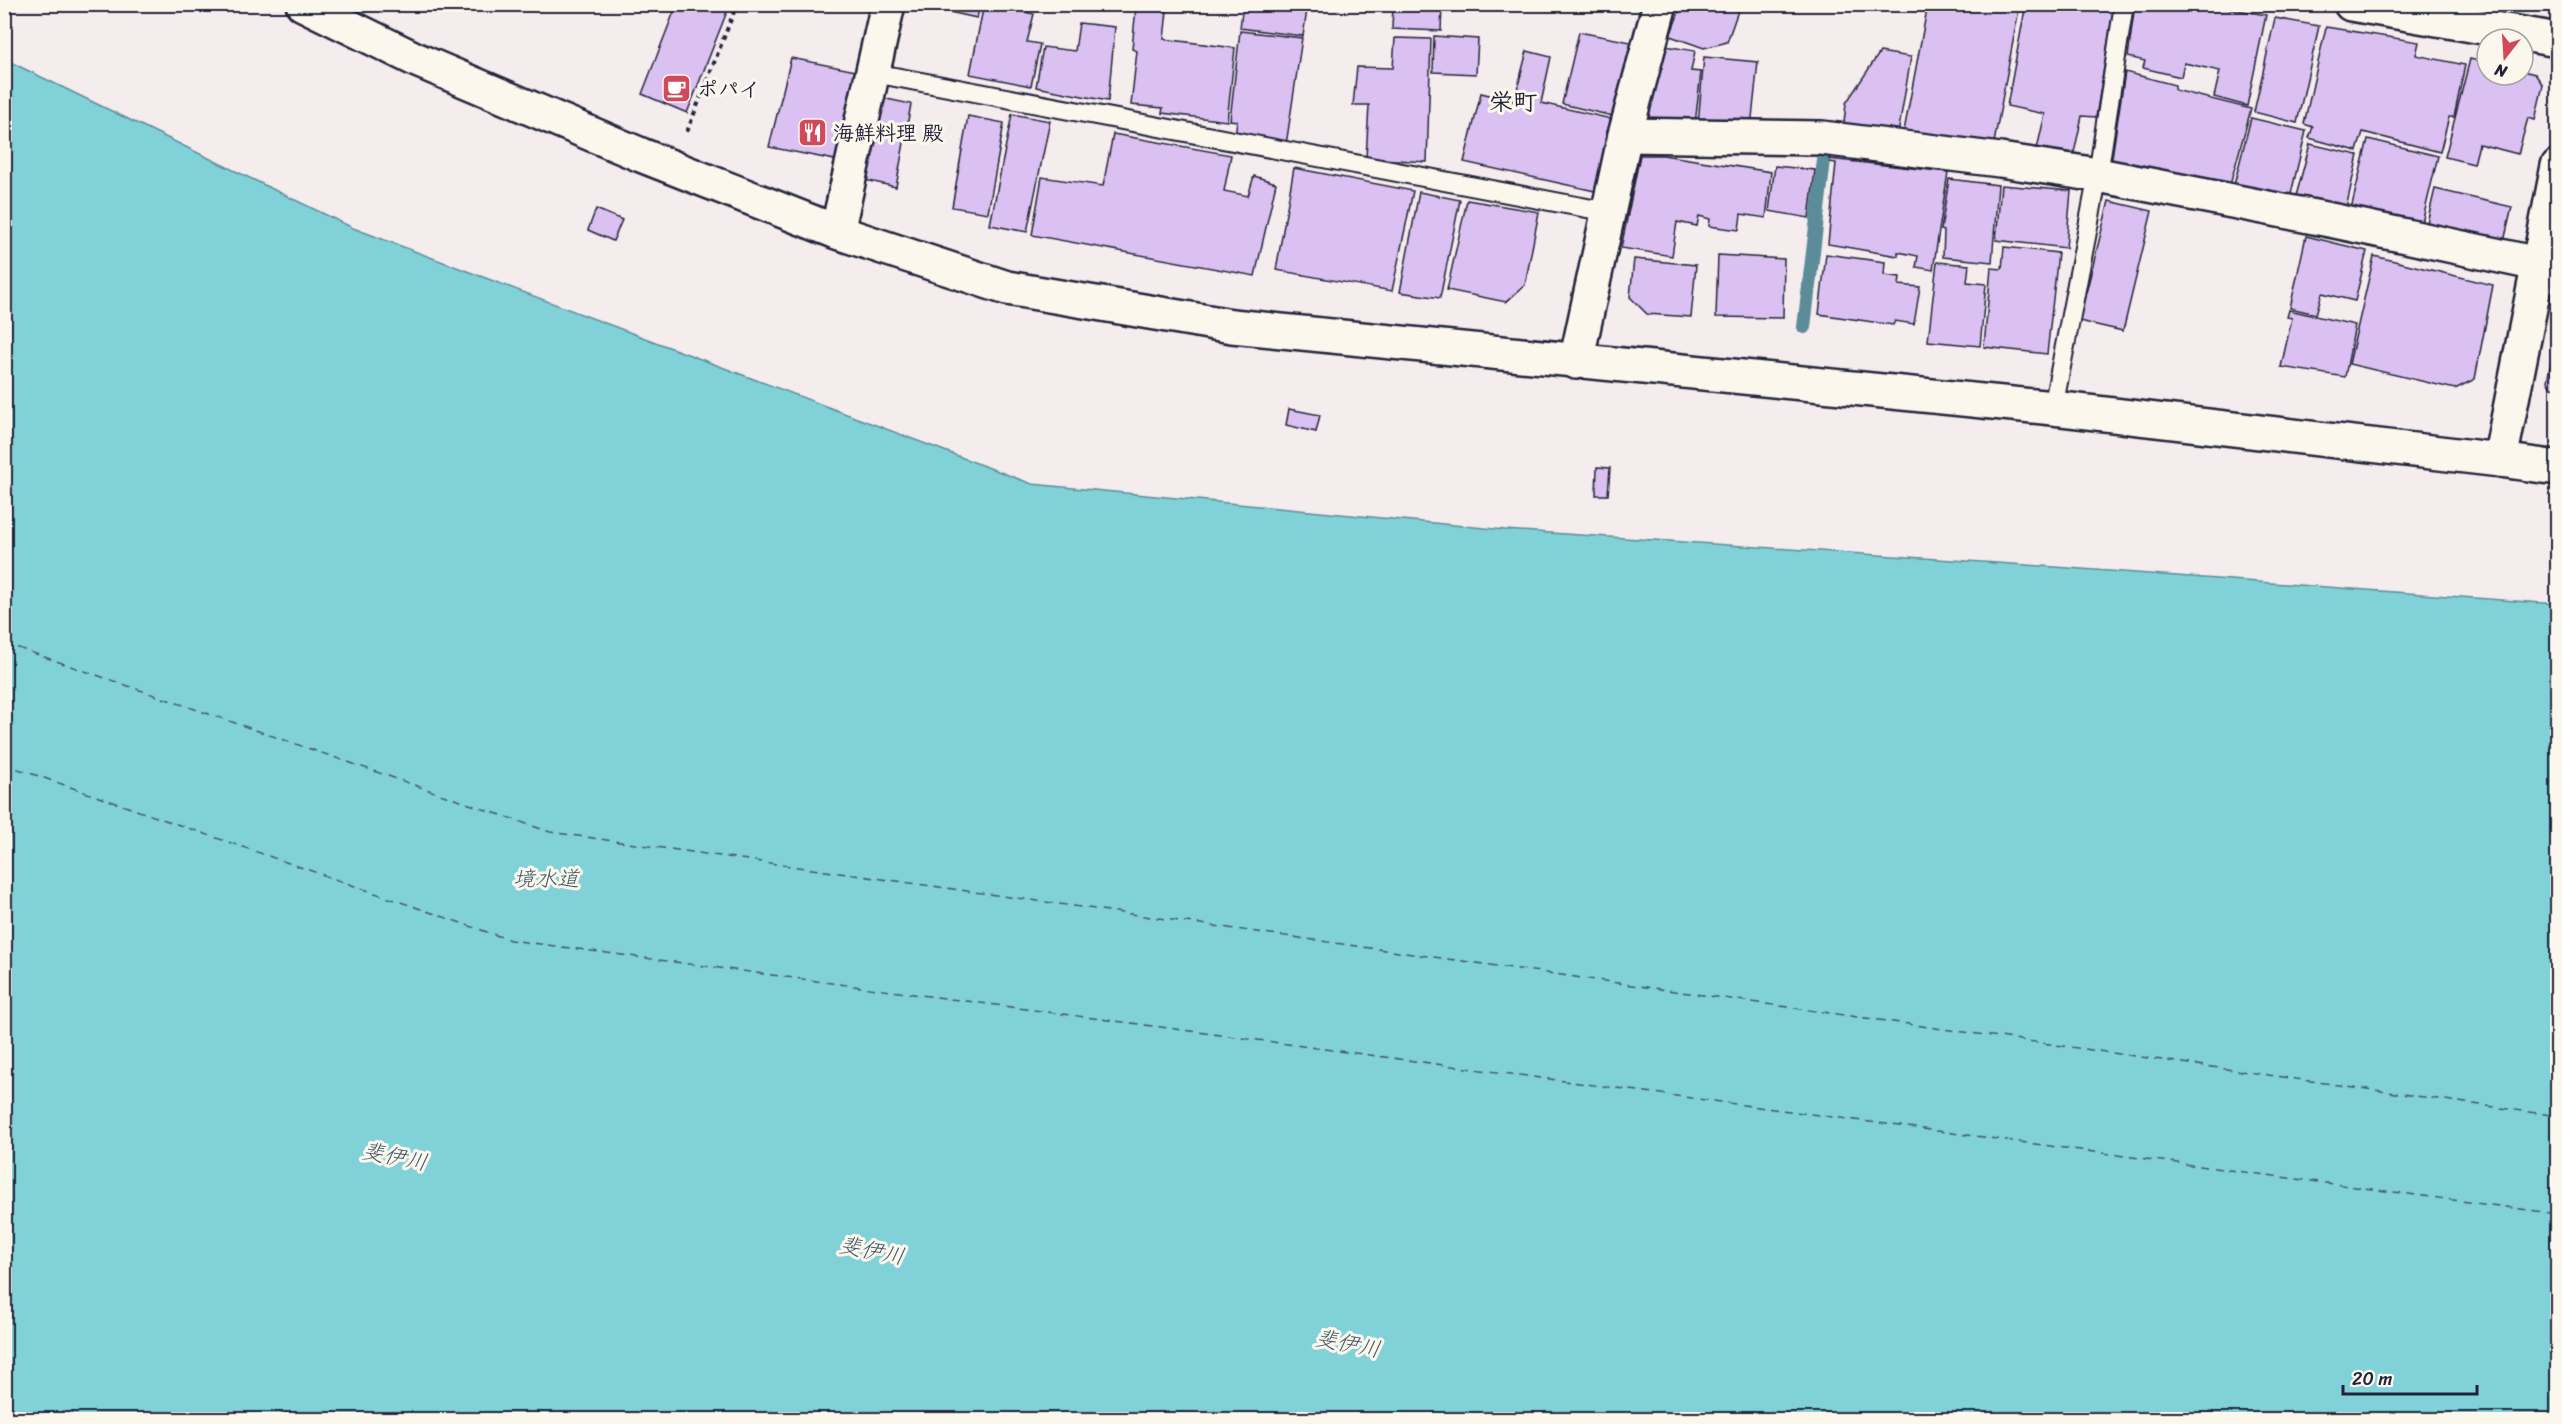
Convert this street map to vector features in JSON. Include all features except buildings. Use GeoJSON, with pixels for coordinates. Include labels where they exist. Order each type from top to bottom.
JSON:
{"type":"FeatureCollection","features":[{"type":"Feature","properties":{"kind":"street"},"geometry":{"type":"LineString","coordinates":[[303,4],[417,60],[620,146],[837,232],[1007,288],[1232,327],[2053,408],[2558,468]]}},
{"type":"Feature","properties":{"kind":"street"},"geometry":{"type":"LineString","coordinates":[[837,232],[888,4]]}},
{"type":"Feature","properties":{"kind":"street"},"geometry":{"type":"LineString","coordinates":[[1576,362],[1626,135],[1660,4]]}},
{"type":"Feature","properties":{"kind":"street"},"geometry":{"type":"LineString","coordinates":[[2351,4],[2558,40]]}},
{"type":"Feature","properties":{"kind":"street"},"geometry":{"type":"LineString","coordinates":[[1626,135],[1822,138],[2098,175],[2335,221],[2538,264]]}},
{"type":"Feature","properties":{"kind":"street"},"geometry":{"type":"LineString","coordinates":[[2500,460],[2558,166]]}},
{"type":"Feature","properties":{"kind":"lane"},"geometry":{"type":"LineString","coordinates":[[2053,408],[2098,175],[2124,4]]}},
{"type":"Feature","properties":{"kind":"lane"},"geometry":{"type":"LineString","coordinates":[[874,73],[1608,212]]}},
{"type":"Feature","properties":{"kind":"path"},"geometry":{"type":"LineString","coordinates":[[686,134],[737,4]]}},
{"type":"Feature","properties":{"kind":"water","name":"境水道"},"geometry":{"type":"Polygon","coordinates":[[[4,59],[353,228],[1032,484],[1505,530],[2557,604],[2557,1419],[5,1419],[4,59]]]}},
{"type":"Feature","properties":{"kind":"waterway"},"geometry":{"type":"LineString","coordinates":[[1804,327],[1824,160]]}},
{"type":"Feature","properties":{"kind":"ferry route"},"geometry":{"type":"LineString","coordinates":[[4,643],[550,832],[2558,1116]]}},
{"type":"Feature","properties":{"kind":"ferry route"},"geometry":{"type":"LineString","coordinates":[[4,764],[510,940],[2558,1214]]}},
{"type":"Feature","properties":{"kind":"place","name":"ポパイ"},"geometry":{"type":"Point","coordinates":[676,89]}},
{"type":"Feature","properties":{"kind":"place","name":"海鮮料理 殿"},"geometry":{"type":"Point","coordinates":[812,133]}},
{"type":"Feature","properties":{"kind":"district","name":"栄町"},"geometry":{"type":"Point","coordinates":[1513,102]}},
{"type":"Feature","properties":{"kind":"water label","name":"斐伊川"},"geometry":{"type":"Point","coordinates":[395,1156]}},
{"type":"Feature","properties":{"kind":"water label","name":"斐伊川"},"geometry":{"type":"Point","coordinates":[872,1250]}},
{"type":"Feature","properties":{"kind":"water label","name":"斐伊川"},"geometry":{"type":"Point","coordinates":[1348,1343]}}]}
